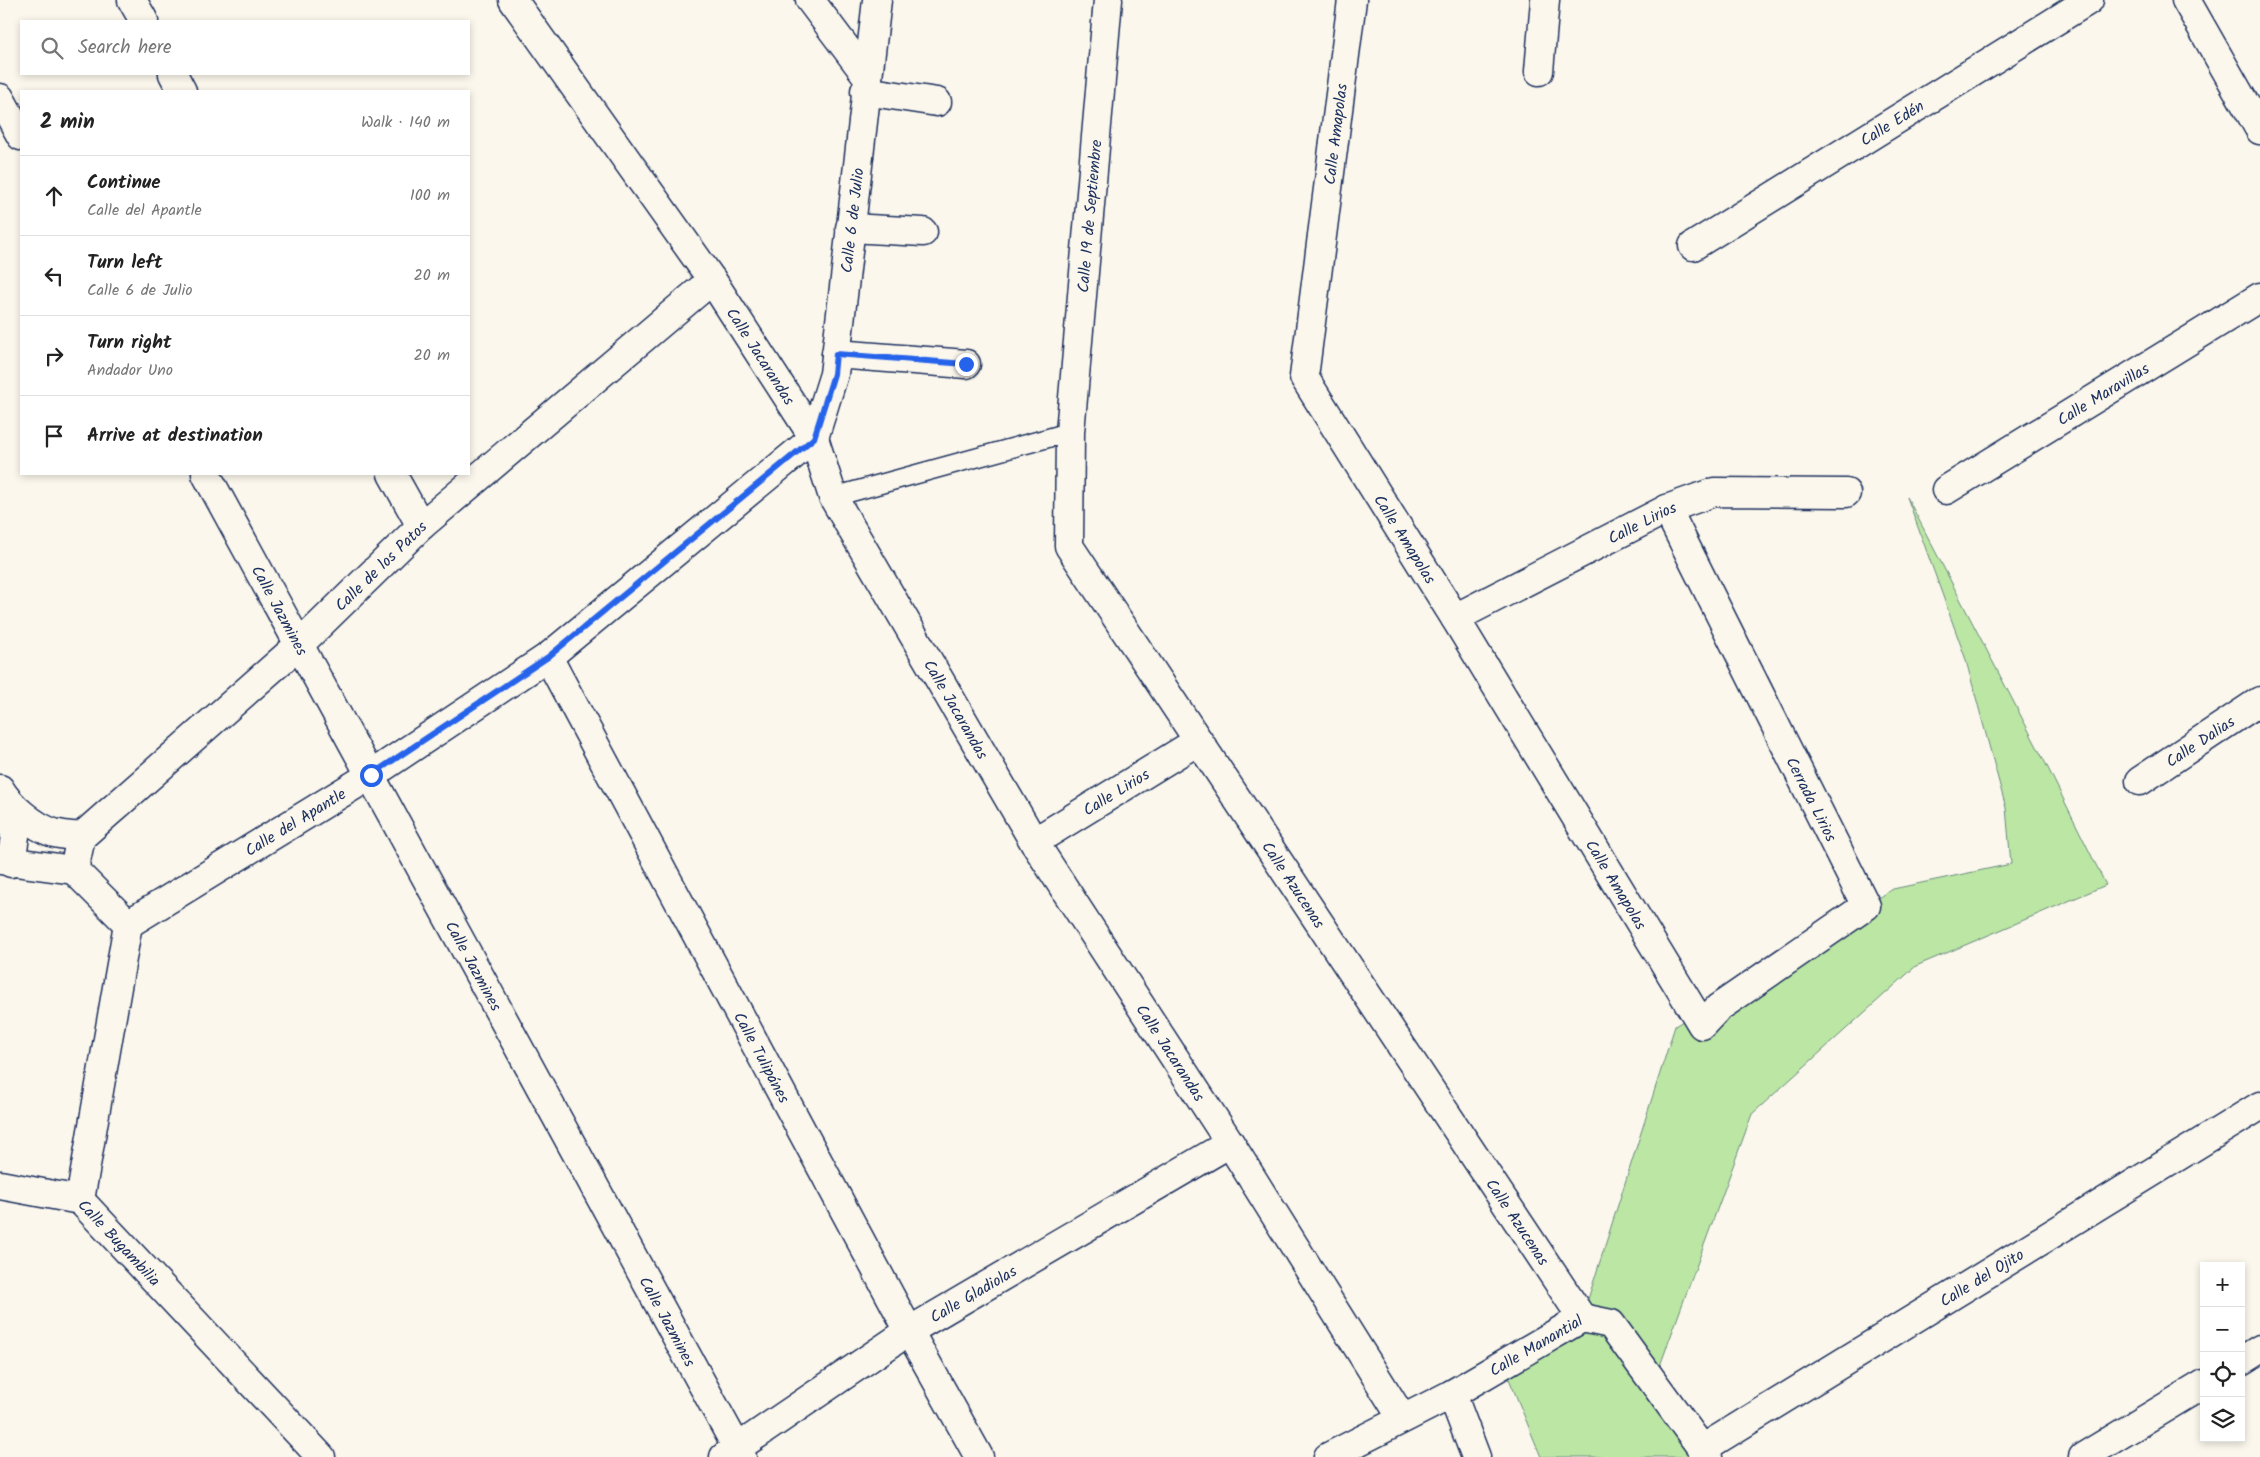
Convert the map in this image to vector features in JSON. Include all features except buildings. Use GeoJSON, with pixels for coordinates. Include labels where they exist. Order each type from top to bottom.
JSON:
{"type":"FeatureCollection","features":[{"type":"Feature","properties":{"kind":"street"},"geometry":{"type":"LineString","coordinates":[[132,0],[143,20]]}},
{"type":"Feature","properties":{"kind":"street","name":"Calle Jacarandas"},"geometry":{"type":"LineString","coordinates":[[513,0],[712,280],[814,438],[833,497],[1034,842],[1230,1143],[1402,1418]]}},
{"type":"Feature","properties":{"kind":"street"},"geometry":{"type":"LineString","coordinates":[[810,0],[866,83],[937,102]]}},
{"type":"Feature","properties":{"kind":"street","name":"Calle 6 de Julio"},"geometry":{"type":"LineString","coordinates":[[814,438],[834,374],[877,0]]}},
{"type":"Feature","properties":{"kind":"street","name":"Calle 19 de Septiembre"},"geometry":{"type":"LineString","coordinates":[[1070,432],[1108,0]]}},
{"type":"Feature","properties":{"kind":"street","name":"Calle Amapolas"},"geometry":{"type":"LineString","coordinates":[[1352,0],[1304,377],[1455,618],[1702,1025]]}},
{"type":"Feature","properties":{"kind":"street"},"geometry":{"type":"LineString","coordinates":[[1539,71],[1545,0]]}},
{"type":"Feature","properties":{"kind":"street","name":"Calle Edén"},"geometry":{"type":"LineString","coordinates":[[1694,246],[2089,0]]}},
{"type":"Feature","properties":{"kind":"street"},"geometry":{"type":"LineString","coordinates":[[2186,0],[2260,130]]}},
{"type":"Feature","properties":{"kind":"street"},"geometry":{"type":"LineString","coordinates":[[174,75],[181,90]]}},
{"type":"Feature","properties":{"kind":"street"},"geometry":{"type":"LineString","coordinates":[[0,98],[20,134]]}},
{"type":"Feature","properties":{"kind":"street"},"geometry":{"type":"LineString","coordinates":[[850,228],[923,232]]}},
{"type":"Feature","properties":{"kind":"street","name":"Calle de los Patos"},"geometry":{"type":"LineString","coordinates":[[81,837],[300,644],[421,526],[712,280]]}},
{"type":"Feature","properties":{"kind":"street","name":"Calle Maravillas"},"geometry":{"type":"LineString","coordinates":[[1946,490],[2260,297]]}},
{"type":"Feature","properties":{"kind":"street"},"geometry":{"type":"LineString","coordinates":[[836,354],[966,364]]}},
{"type":"Feature","properties":{"kind":"street","name":"Calle Azucenas"},"geometry":{"type":"LineString","coordinates":[[1070,432],[1069,546],[1582,1318]]}},
{"type":"Feature","properties":{"kind":"street","name":"Calle del Apantle"},"geometry":{"type":"LineString","coordinates":[[128,924],[371,775],[548,657],[814,438]]}},
{"type":"Feature","properties":{"kind":"street","name":"Calle Jazmines"},"geometry":{"type":"LineString","coordinates":[[207,475],[371,775],[734,1454]]}},
{"type":"Feature","properties":{"kind":"street"},"geometry":{"type":"LineString","coordinates":[[393,475],[421,526]]}},
{"type":"Feature","properties":{"kind":"street","name":"Calle Lirios"},"geometry":{"type":"LineString","coordinates":[[1455,618],[1667,510],[1714,492],[1846,493]]}},
{"type":"Feature","properties":{"kind":"street","name":"Cerrada Lirios"},"geometry":{"type":"LineString","coordinates":[[1667,510],[1866,906],[1718,1008],[1702,1025]]}},
{"type":"Feature","properties":{"kind":"street","name":"Calle Tulipánes"},"geometry":{"type":"LineString","coordinates":[[548,657],[909,1332],[979,1457]]}},
{"type":"Feature","properties":{"kind":"street","name":"Calle Dalias"},"geometry":{"type":"LineString","coordinates":[[2140,781],[2260,701]]}},
{"type":"Feature","properties":{"kind":"street","name":"Calle Lirios"},"geometry":{"type":"LineString","coordinates":[[1034,842],[1198,740]]}},
{"type":"Feature","properties":{"kind":"street"},"geometry":{"type":"LineString","coordinates":[[3,794],[41,828],[54,833],[81,837],[74,870]]}},
{"type":"Feature","properties":{"kind":"street"},"geometry":{"type":"LineString","coordinates":[[3,794],[15,836],[5,862],[74,870],[128,924]]}},
{"type":"Feature","properties":{"kind":"street","name":"Calle Bugambilia"},"geometry":{"type":"LineString","coordinates":[[128,924],[80,1200],[321,1457]]}},
{"type":"Feature","properties":{"kind":"street","name":"Calle del Ojito"},"geometry":{"type":"LineString","coordinates":[[1705,1453],[2260,1106]]}},
{"type":"Feature","properties":{"kind":"street","name":"Calle Gladiolas"},"geometry":{"type":"LineString","coordinates":[[734,1454],[909,1332],[1230,1143]]}},
{"type":"Feature","properties":{"kind":"street"},"geometry":{"type":"LineString","coordinates":[[0,1185],[80,1200]]}},
{"type":"Feature","properties":{"kind":"street","name":"Calle Manantial"},"geometry":{"type":"LineString","coordinates":[[1328,1457],[1452,1394],[1582,1318],[1611,1324],[1705,1453]]}},
{"type":"Feature","properties":{"kind":"street"},"geometry":{"type":"LineString","coordinates":[[2245,1359],[2260,1350]]}},
{"type":"Feature","properties":{"kind":"street"},"geometry":{"type":"LineString","coordinates":[[2082,1457],[2200,1386]]}},
{"type":"Feature","properties":{"kind":"street"},"geometry":{"type":"LineString","coordinates":[[1452,1394],[1476,1457]]}},
{"type":"Feature","properties":{"kind":"lane"},"geometry":{"type":"LineString","coordinates":[[833,497],[1070,432]]}},
{"type":"Feature","properties":{"kind":"green space"},"geometry":{"type":"Polygon","coordinates":[[[1907,497],[2047,766],[2106,885],[1916,966],[1752,1114],[1654,1382],[1708,1457],[1541,1457],[1503,1364],[1582,1318],[1675,1026],[1893,889],[2011,864],[2006,808],[1965,657],[1907,497]]]}},
{"type":"Feature","properties":{"kind":"route"},"geometry":{"type":"LineString","coordinates":[[371,775],[548,657],[814,438],[834,374],[836,354],[966,364]]}}]}
